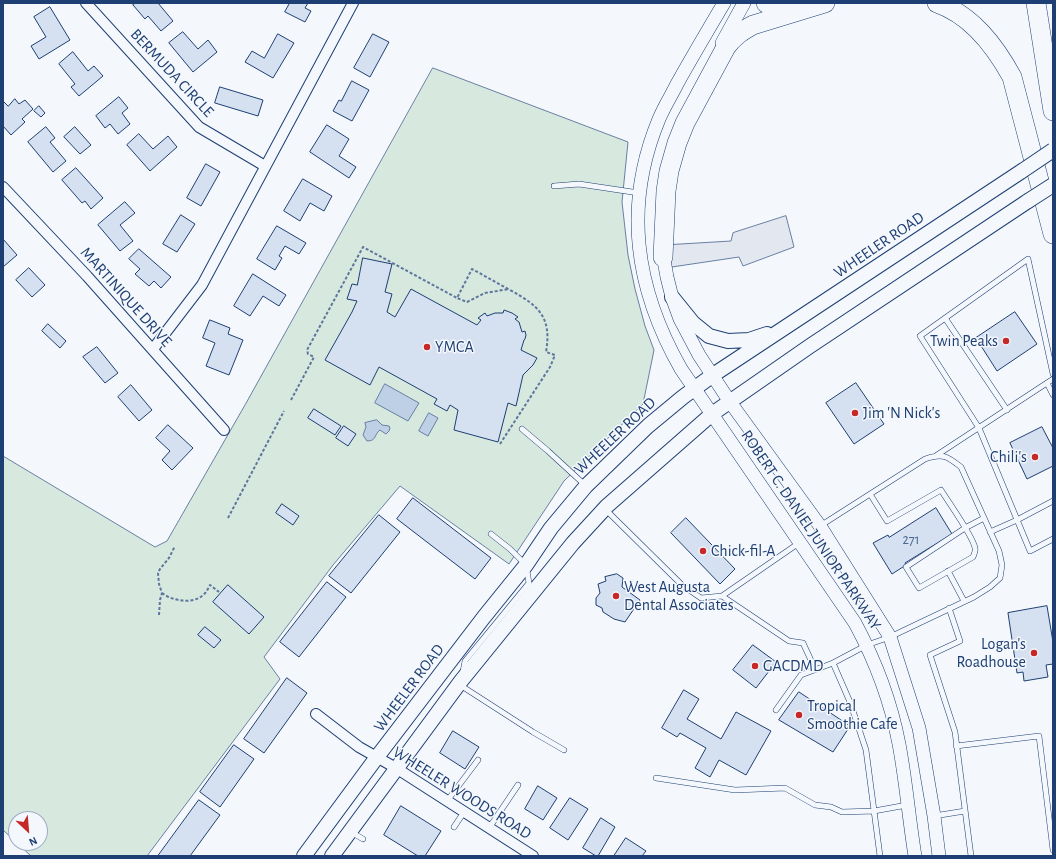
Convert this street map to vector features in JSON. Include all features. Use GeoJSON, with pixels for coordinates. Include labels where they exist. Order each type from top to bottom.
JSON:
{"type":"FeatureCollection","features":[{"type":"Feature","properties":{"kind":"highway"},"geometry":{"type":"LineString","coordinates":[[766,3],[774,9],[783,11],[803,9]]}},
{"type":"Feature","properties":{"kind":"highway"},"geometry":{"type":"LineString","coordinates":[[663,257],[666,191],[669,171],[677,143],[684,123],[726,47],[733,38],[743,30],[753,25],[824,3]]}},
{"type":"Feature","properties":{"kind":"highway"},"geometry":{"type":"LineString","coordinates":[[937,3],[960,15],[975,27],[990,42],[1012,77],[1053,234]]}},
{"type":"Feature","properties":{"kind":"highway"},"geometry":{"type":"LineString","coordinates":[[1036,3],[1053,111]]}},
{"type":"Feature","properties":{"kind":"main road","name":"WHEELER ROAD"},"geometry":{"type":"LineString","coordinates":[[304,856],[377,757],[484,617],[526,565],[551,528],[586,486],[648,426],[683,397],[713,376],[1053,150]]}},
{"type":"Feature","properties":{"kind":"main road"},"geometry":{"type":"LineString","coordinates":[[332,856],[460,683],[573,543],[604,508],[712,414],[753,384],[1053,185]]}},
{"type":"Feature","properties":{"kind":"main road"},"geometry":{"type":"LineString","coordinates":[[672,297],[693,324],[709,336],[728,340],[749,340],[782,330]]}},
{"type":"Feature","properties":{"kind":"street","name":"BERMUDA CIRCLE"},"geometry":{"type":"LineString","coordinates":[[86,3],[200,127],[265,166]]}},
{"type":"Feature","properties":{"kind":"street"},"geometry":{"type":"LineString","coordinates":[[153,349],[202,285],[353,3]]}},
{"type":"Feature","properties":{"kind":"street","name":"ROBERT C. DANIEL JUNIOR PARKWAY"},"geometry":{"type":"LineString","coordinates":[[724,3],[689,62],[659,119],[646,159],[639,193],[639,243],[646,285],[658,325],[680,369],[855,623],[867,645],[888,701],[899,743],[914,856]]}},
{"type":"Feature","properties":{"kind":"street","name":"ROBERT C. DANIEL JUNIOR PARKWAY"},"geometry":{"type":"LineString","coordinates":[[744,3],[690,98],[677,125],[663,167],[658,214],[663,257],[672,297],[689,337],[713,376],[730,402],[820,526],[890,637],[920,728],[939,856]]}},
{"type":"Feature","properties":{"kind":"street","name":"MARTINIQUE DRIVE"},"geometry":{"type":"LineString","coordinates":[[3,187],[87,276],[224,430]]}},
{"type":"Feature","properties":{"kind":"street","name":"WHEELER WOODS ROAD"},"geometry":{"type":"LineString","coordinates":[[316,714],[359,747],[396,768],[533,856]]}},
{"type":"Feature","properties":{"kind":"lane"},"geometry":{"type":"LineString","coordinates":[[554,186],[579,184],[639,193]]}},
{"type":"Feature","properties":{"kind":"lane"},"geometry":{"type":"LineString","coordinates":[[1053,374],[1028,259],[920,336],[979,428],[1030,551],[1053,539]]}},
{"type":"Feature","properties":{"kind":"lane"},"geometry":{"type":"LineString","coordinates":[[945,318],[1007,410]]}},
{"type":"Feature","properties":{"kind":"lane"},"geometry":{"type":"LineString","coordinates":[[820,526],[919,462],[937,455],[1053,379]]}},
{"type":"Feature","properties":{"kind":"lane"},"geometry":{"type":"LineString","coordinates":[[1047,383],[1053,395]]}},
{"type":"Feature","properties":{"kind":"lane"},"geometry":{"type":"LineString","coordinates":[[522,429],[586,486]]}},
{"type":"Feature","properties":{"kind":"lane"},"geometry":{"type":"LineString","coordinates":[[776,710],[801,674],[834,663],[867,645],[890,637],[964,601],[990,587],[1000,578],[1002,565],[999,551],[961,467],[949,458],[937,455]]}},
{"type":"Feature","properties":{"kind":"lane"},"geometry":{"type":"LineString","coordinates":[[870,494],[887,521],[941,490],[965,528],[973,542],[976,550],[973,557],[919,588],[906,567],[965,528],[984,518]]}},
{"type":"Feature","properties":{"kind":"lane"},"geometry":{"type":"LineString","coordinates":[[990,532],[1018,520],[1053,501]]}},
{"type":"Feature","properties":{"kind":"lane"},"geometry":{"type":"LineString","coordinates":[[604,508],[682,585],[701,598],[722,596],[800,542]]}},
{"type":"Feature","properties":{"kind":"lane"},"geometry":{"type":"LineString","coordinates":[[491,534],[510,549],[526,565],[529,583],[464,660],[460,683],[520,724],[564,750]]}},
{"type":"Feature","properties":{"kind":"lane"},"geometry":{"type":"LineString","coordinates":[[948,571],[964,601]]}},
{"type":"Feature","properties":{"kind":"lane"},"geometry":{"type":"LineString","coordinates":[[722,596],[789,641],[803,643],[815,670]]}},
{"type":"Feature","properties":{"kind":"lane"},"geometry":{"type":"LineString","coordinates":[[949,608],[960,641],[930,655],[954,732],[971,856]]}},
{"type":"Feature","properties":{"kind":"lane"},"geometry":{"type":"LineString","coordinates":[[834,663],[850,702],[866,750],[880,856]]}},
{"type":"Feature","properties":{"kind":"lane"},"geometry":{"type":"LineString","coordinates":[[956,746],[1039,736],[1053,850]]}},
{"type":"Feature","properties":{"kind":"lane"},"geometry":{"type":"LineString","coordinates":[[448,801],[478,760]]}},
{"type":"Feature","properties":{"kind":"lane"},"geometry":{"type":"LineString","coordinates":[[656,778],[735,790],[785,788],[815,805],[831,807],[842,812],[874,811],[908,805]]}},
{"type":"Feature","properties":{"kind":"lane"},"geometry":{"type":"LineString","coordinates":[[489,828],[518,785]]}},
{"type":"Feature","properties":{"kind":"lane"},"geometry":{"type":"LineString","coordinates":[[934,816],[965,811]]}},
{"type":"Feature","properties":{"kind":"lane"},"geometry":{"type":"LineString","coordinates":[[454,826],[464,812]]}},
{"type":"Feature","properties":{"kind":"lane"},"geometry":{"type":"LineString","coordinates":[[350,832],[363,839]]}},
{"type":"Feature","properties":{"kind":"path"},"geometry":{"type":"LineString","coordinates":[[291,400],[314,357],[308,354],[308,350],[363,248],[457,298],[468,302],[485,293],[509,289]]}},
{"type":"Feature","properties":{"kind":"path"},"geometry":{"type":"LineString","coordinates":[[457,298],[472,269],[527,299],[540,311],[547,327],[548,339],[546,352],[555,355],[550,367],[500,444]]}},
{"type":"Feature","properties":{"kind":"path"},"geometry":{"type":"LineString","coordinates":[[228,518],[284,411]]}},
{"type":"Feature","properties":{"kind":"path"},"geometry":{"type":"LineString","coordinates":[[159,615],[162,594],[158,573],[169,558],[175,546]]}},
{"type":"Feature","properties":{"kind":"path"},"geometry":{"type":"LineString","coordinates":[[162,594],[170,598],[186,601],[201,597],[210,585],[219,592]]}},
{"type":"Feature","properties":{"kind":"shaded area"},"geometry":{"type":"Polygon","coordinates":[[[433,68],[628,142],[622,202],[628,255],[645,326],[654,350],[643,404],[564,481],[509,564],[400,486],[333,565],[264,657],[280,679],[147,856],[31,856],[26,851],[48,851],[48,811],[8,811],[8,835],[3,830],[3,456],[155,547],[167,541],[245,405],[433,68]]]}},
{"type":"Feature","properties":{"kind":"shaded area"},"geometry":{"type":"Polygon","coordinates":[[[786,216],[794,247],[743,266],[739,257],[665,268],[664,245],[731,241],[733,233],[786,216]]]}},
{"type":"Feature","properties":{"kind":"water"},"geometry":{"type":"Polygon","coordinates":[[[385,384],[419,403],[408,421],[375,403],[385,384]]]}},
{"type":"Feature","properties":{"kind":"water"},"geometry":{"type":"Polygon","coordinates":[[[429,413],[438,418],[428,436],[419,431],[429,413]]]}},
{"type":"Feature","properties":{"kind":"water"},"geometry":{"type":"Polygon","coordinates":[[[377,420],[382,425],[389,426],[389,431],[386,434],[380,430],[374,439],[367,441],[363,435],[366,427],[365,423],[377,420]]]}},
{"type":"Feature","properties":{"kind":"building"},"geometry":{"type":"Polygon","coordinates":[[[136,3],[158,3],[173,21],[161,31],[148,16],[145,19],[133,5],[136,3]]]}},
{"type":"Feature","properties":{"kind":"building"},"geometry":{"type":"Polygon","coordinates":[[[290,3],[308,3],[305,8],[311,11],[305,22],[285,12],[290,3]]]}},
{"type":"Feature","properties":{"kind":"building"},"geometry":{"type":"Polygon","coordinates":[[[50,7],[70,40],[39,59],[31,46],[46,37],[34,17],[50,7]]]}},
{"type":"Feature","properties":{"kind":"building"},"geometry":{"type":"Polygon","coordinates":[[[183,32],[198,49],[208,40],[217,52],[193,72],[169,43],[183,32]]]}},
{"type":"Feature","properties":{"kind":"building"},"geometry":{"type":"Polygon","coordinates":[[[278,34],[294,43],[273,78],[245,62],[252,51],[264,58],[278,34]]]}},
{"type":"Feature","properties":{"kind":"building"},"geometry":{"type":"Polygon","coordinates":[[[373,34],[389,42],[370,77],[354,68],[373,34]]]}},
{"type":"Feature","properties":{"kind":"building"},"geometry":{"type":"Polygon","coordinates":[[[73,52],[88,71],[94,66],[103,76],[79,96],[71,87],[75,84],[59,64],[73,52]]]}},
{"type":"Feature","properties":{"kind":"building"},"geometry":{"type":"Polygon","coordinates":[[[352,81],[369,90],[352,121],[333,111],[339,100],[341,101],[352,81]]]}},
{"type":"Feature","properties":{"kind":"building"},"geometry":{"type":"Polygon","coordinates":[[[220,87],[263,100],[258,116],[215,103],[220,87]]]}},
{"type":"Feature","properties":{"kind":"building"},"geometry":{"type":"Polygon","coordinates":[[[119,97],[128,108],[122,113],[130,124],[118,134],[110,124],[105,128],[96,116],[119,97]]]}},
{"type":"Feature","properties":{"kind":"building"},"geometry":{"type":"Polygon","coordinates":[[[15,99],[19,104],[25,100],[33,109],[22,119],[25,122],[11,135],[3,126],[3,101],[8,106],[15,99]]]}},
{"type":"Feature","properties":{"kind":"building"},"geometry":{"type":"Polygon","coordinates":[[[39,106],[45,113],[41,117],[34,111],[39,106]]]}},
{"type":"Feature","properties":{"kind":"building"},"geometry":{"type":"Polygon","coordinates":[[[327,125],[349,139],[339,156],[356,167],[349,178],[310,152],[327,125]]]}},
{"type":"Feature","properties":{"kind":"building"},"geometry":{"type":"Polygon","coordinates":[[[46,127],[55,138],[50,142],[66,161],[53,172],[28,142],[46,127]]]}},
{"type":"Feature","properties":{"kind":"building"},"geometry":{"type":"Polygon","coordinates":[[[75,127],[91,145],[80,154],[64,137],[75,127]]]}},
{"type":"Feature","properties":{"kind":"building"},"geometry":{"type":"Polygon","coordinates":[[[139,134],[153,149],[168,136],[177,147],[150,171],[127,145],[139,134]]]}},
{"type":"Feature","properties":{"kind":"building"},"geometry":{"type":"Polygon","coordinates":[[[206,164],[220,172],[201,206],[187,198],[206,164]]]}},
{"type":"Feature","properties":{"kind":"building"},"geometry":{"type":"Polygon","coordinates":[[[76,168],[103,198],[91,209],[85,201],[82,203],[62,180],[76,168]]]}},
{"type":"Feature","properties":{"kind":"building"},"geometry":{"type":"Polygon","coordinates":[[[303,179],[332,196],[324,211],[310,203],[300,221],[284,211],[303,179]]]}},
{"type":"Feature","properties":{"kind":"building"},"geometry":{"type":"Polygon","coordinates":[[[125,202],[135,213],[120,225],[133,241],[120,251],[98,225],[125,202]]]}},
{"type":"Feature","properties":{"kind":"building"},"geometry":{"type":"Polygon","coordinates":[[[181,215],[195,224],[177,252],[163,244],[181,215]]]}},
{"type":"Feature","properties":{"kind":"building"},"geometry":{"type":"Polygon","coordinates":[[[277,226],[306,243],[299,254],[285,246],[279,256],[282,258],[275,270],[257,259],[277,226]]]}},
{"type":"Feature","properties":{"kind":"building"},"geometry":{"type":"Polygon","coordinates":[[[3,239],[17,255],[3,267],[3,239]]]}},
{"type":"Feature","properties":{"kind":"building"},"geometry":{"type":"Polygon","coordinates":[[[139,249],[171,277],[161,288],[154,281],[149,286],[135,274],[140,269],[129,259],[139,249]]]}},
{"type":"Feature","properties":{"kind":"building","name":"YMCA"},"geometry":{"type":"Polygon","coordinates":[[[363,258],[392,264],[385,292],[392,294],[387,312],[395,317],[411,289],[477,325],[481,320],[478,318],[485,313],[487,316],[495,313],[503,313],[504,310],[518,317],[515,319],[519,322],[522,332],[525,331],[526,335],[521,350],[537,358],[533,365],[523,375],[516,406],[508,403],[498,442],[454,430],[458,410],[450,405],[447,411],[434,404],[437,399],[379,367],[370,385],[325,360],[357,301],[347,299],[352,284],[357,285],[363,258]]]}},
{"type":"Feature","properties":{"kind":"building"},"geometry":{"type":"Polygon","coordinates":[[[29,268],[45,285],[32,297],[16,280],[29,268]]]}},
{"type":"Feature","properties":{"kind":"building"},"geometry":{"type":"Polygon","coordinates":[[[253,274],[286,295],[279,306],[263,296],[250,316],[234,306],[253,274]]]}},
{"type":"Feature","properties":{"kind":"building","name":"Twin Peaks"},"geometry":{"type":"Polygon","coordinates":[[[1015,312],[1037,344],[997,371],[976,338],[1015,312]]]}},
{"type":"Feature","properties":{"kind":"building"},"geometry":{"type":"Polygon","coordinates":[[[210,320],[230,328],[228,334],[243,340],[229,375],[206,366],[215,343],[203,338],[210,320]]]}},
{"type":"Feature","properties":{"kind":"building"},"geometry":{"type":"Polygon","coordinates":[[[48,324],[66,341],[60,348],[42,331],[48,324]]]}},
{"type":"Feature","properties":{"kind":"building"},"geometry":{"type":"Polygon","coordinates":[[[97,347],[118,373],[105,383],[83,357],[97,347]]]}},
{"type":"Feature","properties":{"kind":"building","name":"Jim 'N Nick's"},"geometry":{"type":"Polygon","coordinates":[[[856,383],[884,424],[854,444],[826,403],[856,383]]]}},
{"type":"Feature","properties":{"kind":"building"},"geometry":{"type":"Polygon","coordinates":[[[131,385],[152,410],[139,421],[118,397],[131,385]]]}},
{"type":"Feature","properties":{"kind":"building"},"geometry":{"type":"Polygon","coordinates":[[[314,409],[341,426],[335,435],[308,418],[314,409]]]}},
{"type":"Feature","properties":{"kind":"building"},"geometry":{"type":"Polygon","coordinates":[[[168,425],[193,448],[172,470],[162,460],[170,451],[156,438],[168,425]]]}},
{"type":"Feature","properties":{"kind":"building"},"geometry":{"type":"Polygon","coordinates":[[[344,426],[356,434],[348,446],[336,438],[344,426]]]}},
{"type":"Feature","properties":{"kind":"building","name":"Chili's"},"geometry":{"type":"Polygon","coordinates":[[[1042,427],[1053,448],[1053,466],[1027,479],[1010,443],[1042,427]]]}},
{"type":"Feature","properties":{"kind":"building"},"geometry":{"type":"Polygon","coordinates":[[[413,498],[491,558],[475,579],[397,519],[413,498]]]}},
{"type":"Feature","properties":{"kind":"building"},"geometry":{"type":"Polygon","coordinates":[[[282,504],[299,516],[293,525],[276,513],[282,504]]]}},
{"type":"Feature","properties":{"kind":"building"},"geometry":{"type":"Polygon","coordinates":[[[936,508],[952,534],[905,563],[906,565],[892,574],[873,543],[888,535],[889,537],[936,508]]]}},
{"type":"Feature","properties":{"kind":"building"},"geometry":{"type":"Polygon","coordinates":[[[379,515],[400,532],[351,593],[329,576],[379,515]]]}},
{"type":"Feature","properties":{"kind":"building","name":"Chick-fil-A"},"geometry":{"type":"Polygon","coordinates":[[[686,518],[735,569],[720,584],[671,533],[686,518]]]}},
{"type":"Feature","properties":{"kind":"building","name":"West Augusta Dental Associates"},"geometry":{"type":"Polygon","coordinates":[[[617,574],[623,578],[622,587],[640,600],[625,622],[614,619],[603,612],[602,608],[596,605],[596,598],[600,593],[598,584],[606,581],[605,577],[617,574]]]}},
{"type":"Feature","properties":{"kind":"building"},"geometry":{"type":"Polygon","coordinates":[[[327,582],[346,597],[299,657],[280,642],[327,582]]]}},
{"type":"Feature","properties":{"kind":"building"},"geometry":{"type":"Polygon","coordinates":[[[228,585],[264,617],[249,634],[213,602],[228,585]]]}},
{"type":"Feature","properties":{"kind":"building","name":"Logan's Roadhouse"},"geometry":{"type":"Polygon","coordinates":[[[1047,606],[1053,642],[1053,664],[1046,665],[1048,677],[1024,681],[1023,672],[1017,673],[1008,613],[1047,606]]]}},
{"type":"Feature","properties":{"kind":"building"},"geometry":{"type":"Polygon","coordinates":[[[205,627],[221,640],[214,648],[198,635],[205,627]]]}},
{"type":"Feature","properties":{"kind":"building","name":"GACDMD"},"geometry":{"type":"Polygon","coordinates":[[[753,645],[776,662],[756,688],[733,670],[753,645]]]}},
{"type":"Feature","properties":{"kind":"building"},"geometry":{"type":"Polygon","coordinates":[[[287,678],[307,693],[264,753],[244,739],[287,678]]]}},
{"type":"Feature","properties":{"kind":"building"},"geometry":{"type":"Polygon","coordinates":[[[684,690],[699,699],[687,719],[721,739],[736,712],[771,731],[746,775],[719,760],[710,777],[695,768],[706,748],[680,733],[677,737],[662,728],[684,690]]]}},
{"type":"Feature","properties":{"kind":"building"},"geometry":{"type":"Polygon","coordinates":[[[799,692],[850,726],[833,752],[779,720],[799,692]]]}},
{"type":"Feature","properties":{"kind":"building"},"geometry":{"type":"Polygon","coordinates":[[[453,731],[479,747],[465,769],[440,753],[453,731]]]}},
{"type":"Feature","properties":{"kind":"building"},"geometry":{"type":"Polygon","coordinates":[[[234,745],[254,759],[220,807],[200,792],[234,745]]]}},
{"type":"Feature","properties":{"kind":"building"},"geometry":{"type":"Polygon","coordinates":[[[538,786],[557,798],[543,820],[525,809],[538,786]]]}},
{"type":"Feature","properties":{"kind":"building"},"geometry":{"type":"Polygon","coordinates":[[[570,798],[588,809],[568,840],[550,828],[570,798]]]}},
{"type":"Feature","properties":{"kind":"building"},"geometry":{"type":"Polygon","coordinates":[[[199,800],[220,815],[190,856],[158,856],[199,800]]]}},
{"type":"Feature","properties":{"kind":"building"},"geometry":{"type":"Polygon","coordinates":[[[401,806],[441,831],[425,856],[418,856],[384,835],[401,806]]]}},
{"type":"Feature","properties":{"kind":"building"},"geometry":{"type":"Polygon","coordinates":[[[601,818],[615,827],[598,856],[596,856],[583,848],[601,818]]]}},
{"type":"Feature","properties":{"kind":"building"},"geometry":{"type":"Polygon","coordinates":[[[626,838],[646,851],[642,856],[614,856],[626,838]]]}},
{"type":"Feature","properties":{"kind":"place","name":"Twin Peaks"},"geometry":{"type":"Point","coordinates":[1006,341]}},
{"type":"Feature","properties":{"kind":"place","name":"YMCA"},"geometry":{"type":"Point","coordinates":[427,347]}},
{"type":"Feature","properties":{"kind":"place","name":"Jim 'N Nick's"},"geometry":{"type":"Point","coordinates":[855,413]}},
{"type":"Feature","properties":{"kind":"place","name":"Chili's"},"geometry":{"type":"Point","coordinates":[1035,457]}},
{"type":"Feature","properties":{"kind":"place","name":"Chick-fil-A"},"geometry":{"type":"Point","coordinates":[703,551]}},
{"type":"Feature","properties":{"kind":"place","name":"West Augusta Dental Associates"},"geometry":{"type":"Point","coordinates":[616,596]}},
{"type":"Feature","properties":{"kind":"place","name":"Logan's Roadhouse"},"geometry":{"type":"Point","coordinates":[1034,653]}},
{"type":"Feature","properties":{"kind":"place","name":"GACDMD"},"geometry":{"type":"Point","coordinates":[755,666]}},
{"type":"Feature","properties":{"kind":"place","name":"Tropical Smoothie Cafe"},"geometry":{"type":"Point","coordinates":[799,715]}}]}
